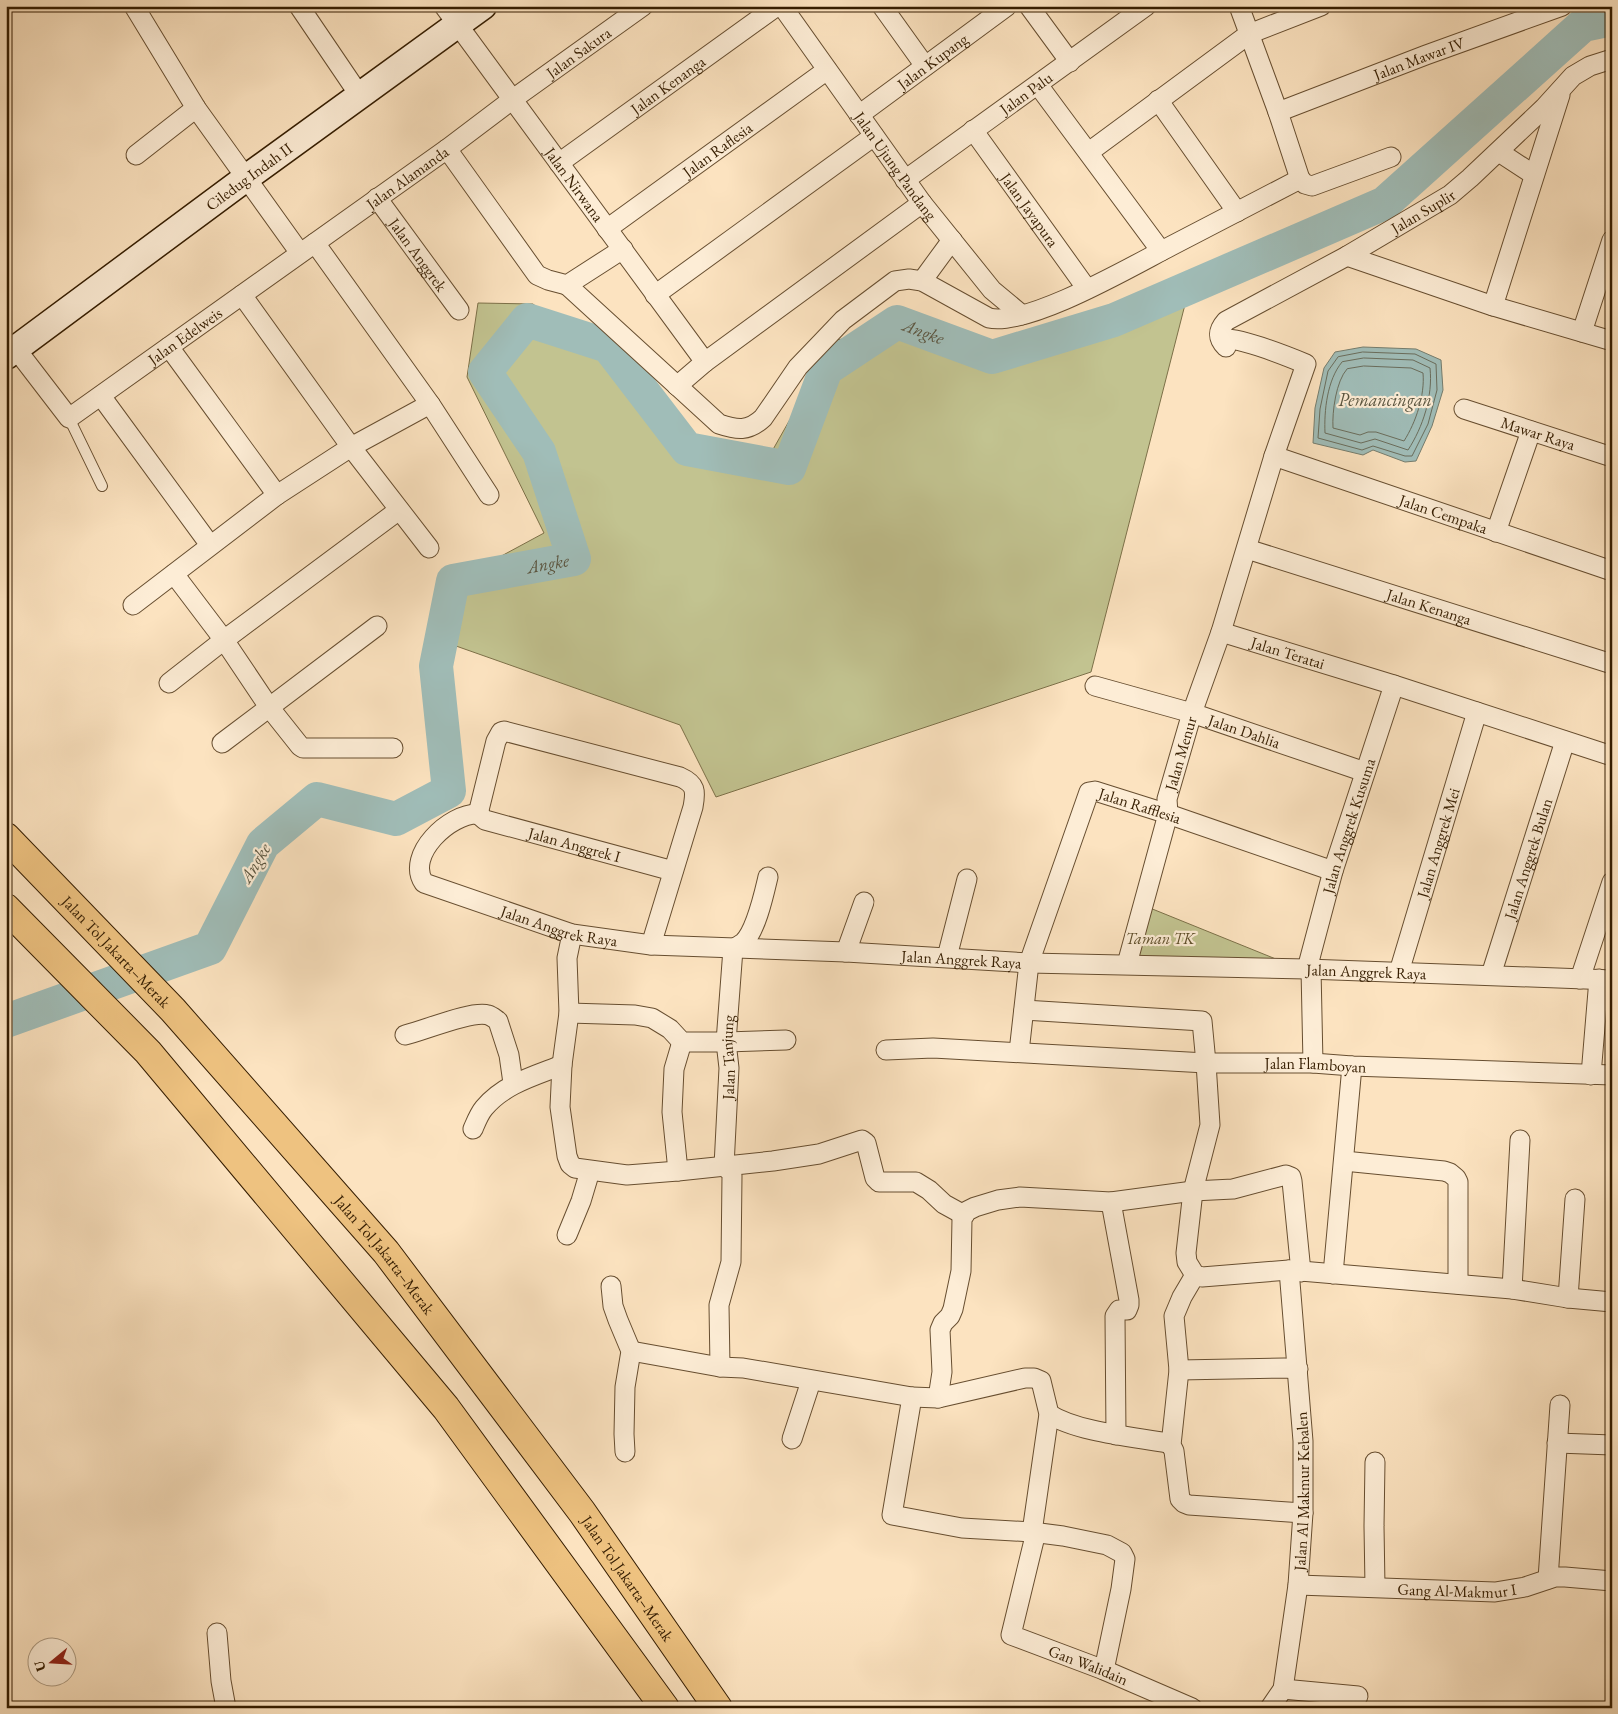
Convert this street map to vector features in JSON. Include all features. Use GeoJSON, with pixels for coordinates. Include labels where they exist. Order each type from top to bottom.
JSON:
{"type":"FeatureCollection","features":[{"type":"Feature","properties":{"kind":"highway","name":"Jalan Tol Jakarta–Merak"},"geometry":{"type":"LineString","coordinates":[[6,837],[173,1010],[386,1252],[582,1512],[718,1708]]}},
{"type":"Feature","properties":{"kind":"highway"},"geometry":{"type":"LineString","coordinates":[[6,908],[148,1052],[446,1408],[665,1708]]}},
{"type":"Feature","properties":{"kind":"street"},"geometry":{"type":"LineString","coordinates":[[134,6],[196,108],[246,178],[308,248],[430,404],[489,495]]}},
{"type":"Feature","properties":{"kind":"street"},"geometry":{"type":"LineString","coordinates":[[299,6],[360,96]]}},
{"type":"Feature","properties":{"kind":"street","name":"Ciledug Indah II"},"geometry":{"type":"LineString","coordinates":[[11,353],[246,178],[360,96],[451,16],[483,6]]}},
{"type":"Feature","properties":{"kind":"street","name":"Jalan Sakura"},"geometry":{"type":"LineString","coordinates":[[513,99],[643,6]]}},
{"type":"Feature","properties":{"kind":"street","name":"Jalan Kenanga"},"geometry":{"type":"LineString","coordinates":[[559,163],[778,6]]}},
{"type":"Feature","properties":{"kind":"street","name":"Jalan Ujung Pandang"},"geometry":{"type":"LineString","coordinates":[[782,6],[922,203],[992,290],[1022,315]]}},
{"type":"Feature","properties":{"kind":"street"},"geometry":{"type":"LineString","coordinates":[[882,6],[925,66]]}},
{"type":"Feature","properties":{"kind":"street","name":"Jalan Kupang"},"geometry":{"type":"LineString","coordinates":[[859,115],[925,66],[987,12],[1007,6]]}},
{"type":"Feature","properties":{"kind":"street"},"geometry":{"type":"LineString","coordinates":[[1030,6],[1070,62]]}},
{"type":"Feature","properties":{"kind":"street","name":"Jalan Palu"},"geometry":{"type":"LineString","coordinates":[[905,180],[1146,6]]}},
{"type":"Feature","properties":{"kind":"street"},"geometry":{"type":"LineString","coordinates":[[1239,6],[1278,112],[1300,179],[1305,184],[1312,186],[1391,157]]}},
{"type":"Feature","properties":{"kind":"street"},"geometry":{"type":"LineString","coordinates":[[1088,152],[1249,34],[1321,6]]}},
{"type":"Feature","properties":{"kind":"street","name":"Jalan Mawar IV"},"geometry":{"type":"LineString","coordinates":[[1278,112],[1426,55],[1562,6]]}},
{"type":"Feature","properties":{"kind":"street","name":"Jalan Nirwana"},"geometry":{"type":"LineString","coordinates":[[451,16],[705,362]]}},
{"type":"Feature","properties":{"kind":"street","name":"Jalan Suplir"},"geometry":{"type":"LineString","coordinates":[[1274,456],[1305,369],[1228,348],[1221,339],[1219,329],[1226,321],[1347,256],[1450,195],[1498,152],[1573,76],[1590,66],[1612,59]]}},
{"type":"Feature","properties":{"kind":"street","name":"Jalan Raflesia"},"geometry":{"type":"LineString","coordinates":[[607,229],[827,70]]}},
{"type":"Feature","properties":{"kind":"street"},"geometry":{"type":"LineString","coordinates":[[1038,85],[1161,251]]}},
{"type":"Feature","properties":{"kind":"street"},"geometry":{"type":"LineString","coordinates":[[1493,306],[1561,90]]}},
{"type":"Feature","properties":{"kind":"street","name":"Jalan Alamanda"},"geometry":{"type":"LineString","coordinates":[[308,248],[513,99]]}},
{"type":"Feature","properties":{"kind":"street"},"geometry":{"type":"LineString","coordinates":[[1158,100],[1237,212]]}},
{"type":"Feature","properties":{"kind":"street"},"geometry":{"type":"LineString","coordinates":[[136,155],[196,108]]}},
{"type":"Feature","properties":{"kind":"street","name":"Jalan Jayapura"},"geometry":{"type":"LineString","coordinates":[[973,130],[1087,289]]}},
{"type":"Feature","properties":{"kind":"street"},"geometry":{"type":"LineString","coordinates":[[655,295],[874,136]]}},
{"type":"Feature","properties":{"kind":"street"},"geometry":{"type":"LineString","coordinates":[[447,148],[538,275],[567,285],[719,424],[745,429],[763,418],[798,367],[843,320],[895,281],[909,279],[922,281],[996,320],[1022,315],[1042,309],[1087,289],[1300,179]]}},
{"type":"Feature","properties":{"kind":"street"},"geometry":{"type":"LineString","coordinates":[[1498,152],[1534,175]]}},
{"type":"Feature","properties":{"kind":"street","name":"Jalan Anggrek"},"geometry":{"type":"LineString","coordinates":[[377,198],[459,310]]}},
{"type":"Feature","properties":{"kind":"street"},"geometry":{"type":"LineString","coordinates":[[677,386],[705,362],[922,203]]}},
{"type":"Feature","properties":{"kind":"street"},"geometry":{"type":"LineString","coordinates":[[922,281],[952,240]]}},
{"type":"Feature","properties":{"kind":"street"},"geometry":{"type":"LineString","coordinates":[[1582,332],[1612,240]]}},
{"type":"Feature","properties":{"kind":"street","name":"Jalan Edelweis"},"geometry":{"type":"LineString","coordinates":[[69,418],[308,248]]}},
{"type":"Feature","properties":{"kind":"street"},"geometry":{"type":"LineString","coordinates":[[567,285],[623,249]]}},
{"type":"Feature","properties":{"kind":"street"},"geometry":{"type":"LineString","coordinates":[[1347,256],[1493,306],[1612,342]]}},
{"type":"Feature","properties":{"kind":"street"},"geometry":{"type":"LineString","coordinates":[[242,295],[351,447],[428,548]]}},
{"type":"Feature","properties":{"kind":"street"},"geometry":{"type":"LineString","coordinates":[[169,347],[277,495]]}},
{"type":"Feature","properties":{"kind":"street"},"geometry":{"type":"LineString","coordinates":[[11,353],[69,418]]}},
{"type":"Feature","properties":{"kind":"street"},"geometry":{"type":"LineString","coordinates":[[101,396],[210,545]]}},
{"type":"Feature","properties":{"kind":"street"},"geometry":{"type":"LineString","coordinates":[[133,605],[277,495],[351,447],[430,404]]}},
{"type":"Feature","properties":{"kind":"street","name":"Mawar Raya"},"geometry":{"type":"LineString","coordinates":[[1464,409],[1612,457]]}},
{"type":"Feature","properties":{"kind":"street"},"geometry":{"type":"LineString","coordinates":[[1496,532],[1531,431]]}},
{"type":"Feature","properties":{"kind":"street"},"geometry":{"type":"LineString","coordinates":[[1221,632],[1274,456]]}},
{"type":"Feature","properties":{"kind":"street","name":"Jalan Cempaka"},"geometry":{"type":"LineString","coordinates":[[1274,456],[1612,571]]}},
{"type":"Feature","properties":{"kind":"street"},"geometry":{"type":"LineString","coordinates":[[169,683],[399,510]]}},
{"type":"Feature","properties":{"kind":"street","name":"Jalan Kenanga"},"geometry":{"type":"LineString","coordinates":[[1247,549],[1612,664]]}},
{"type":"Feature","properties":{"kind":"street"},"geometry":{"type":"LineString","coordinates":[[174,574],[224,640],[268,707],[303,748],[393,748]]}},
{"type":"Feature","properties":{"kind":"street"},"geometry":{"type":"LineString","coordinates":[[222,743],[377,626]]}},
{"type":"Feature","properties":{"kind":"street","name":"Jalan Teratai"},"geometry":{"type":"LineString","coordinates":[[1221,632],[1394,685],[1612,756]]}},
{"type":"Feature","properties":{"kind":"street","name":"Jalan Menur"},"geometry":{"type":"LineString","coordinates":[[1127,964],[1168,814],[1167,799],[1192,713],[1221,632]]}},
{"type":"Feature","properties":{"kind":"street","name":"Jalan Anggrek Kusuma"},"geometry":{"type":"LineString","coordinates":[[1314,1063],[1309,969],[1333,871],[1394,685]]}},
{"type":"Feature","properties":{"kind":"street","name":"Jalan Dahlia"},"geometry":{"type":"LineString","coordinates":[[1095,686],[1192,713],[1365,772]]}},
{"type":"Feature","properties":{"kind":"street","name":"Jalan Anggrek Mei"},"geometry":{"type":"LineString","coordinates":[[1399,972],[1477,712]]}},
{"type":"Feature","properties":{"kind":"street"},"geometry":{"type":"LineString","coordinates":[[478,814],[496,741],[501,732],[504,731],[680,777],[693,785],[695,799],[651,945]]}},
{"type":"Feature","properties":{"kind":"street","name":"Jalan Anggrek Bulan"},"geometry":{"type":"LineString","coordinates":[[1491,976],[1565,740]]}},
{"type":"Feature","properties":{"kind":"street","name":"Jalan Rafflesia"},"geometry":{"type":"LineString","coordinates":[[1029,963],[1088,793],[1095,791],[1168,814],[1333,871]]}},
{"type":"Feature","properties":{"kind":"street","name":"Jalan Anggrek Raya"},"geometry":{"type":"LineString","coordinates":[[478,814],[459,817],[431,839],[419,866],[424,883],[572,934],[651,945],[846,952],[1029,963],[1309,969],[1605,979]]}},
{"type":"Feature","properties":{"kind":"street","name":"Jalan Anggrek I"},"geometry":{"type":"LineString","coordinates":[[478,814],[485,820],[673,872]]}},
{"type":"Feature","properties":{"kind":"street"},"geometry":{"type":"LineString","coordinates":[[733,949],[744,942],[749,935],[760,910],[768,877]]}},
{"type":"Feature","properties":{"kind":"street"},"geometry":{"type":"LineString","coordinates":[[947,957],[967,879]]}},
{"type":"Feature","properties":{"kind":"street"},"geometry":{"type":"LineString","coordinates":[[1580,979],[1612,882]]}},
{"type":"Feature","properties":{"kind":"street"},"geometry":{"type":"LineString","coordinates":[[846,952],[864,902]]}},
{"type":"Feature","properties":{"kind":"street"},"geometry":{"type":"LineString","coordinates":[[572,934],[567,958],[569,1013],[562,1065],[560,1107],[567,1156],[570,1164],[576,1168],[590,1171],[627,1175],[678,1171],[819,1154],[862,1140],[866,1143],[875,1178],[879,1182],[916,1182],[929,1190],[944,1204],[964,1215]]}},
{"type":"Feature","properties":{"kind":"street","name":"Jalan Tanjung"},"geometry":{"type":"LineString","coordinates":[[724,1166],[729,1068],[726,1042],[733,949]]}},
{"type":"Feature","properties":{"kind":"street"},"geometry":{"type":"LineString","coordinates":[[1019,1052],[1029,963]]}},
{"type":"Feature","properties":{"kind":"street"},"geometry":{"type":"LineString","coordinates":[[1591,1075],[1605,979]]}},
{"type":"Feature","properties":{"kind":"street"},"geometry":{"type":"LineString","coordinates":[[1024,1010],[1202,1021],[1210,1125],[1194,1191],[1186,1253],[1187,1262],[1195,1275],[1202,1277],[1295,1271],[1512,1289],[1568,1298],[1612,1302]]}},
{"type":"Feature","properties":{"kind":"street"},"geometry":{"type":"LineString","coordinates":[[569,1013],[635,1015],[652,1018],[670,1029],[682,1042],[786,1040]]}},
{"type":"Feature","properties":{"kind":"street"},"geometry":{"type":"LineString","coordinates":[[405,1035],[470,1016],[487,1014],[498,1020],[509,1055],[513,1084]]}},
{"type":"Feature","properties":{"kind":"street"},"geometry":{"type":"LineString","coordinates":[[678,1171],[672,1112],[674,1069],[682,1042]]}},
{"type":"Feature","properties":{"kind":"street","name":"Jalan Flamboyan"},"geometry":{"type":"LineString","coordinates":[[886,1050],[933,1048],[1206,1063],[1314,1063],[1612,1075]]}},
{"type":"Feature","properties":{"kind":"street"},"geometry":{"type":"LineString","coordinates":[[473,1129],[483,1109],[513,1084],[562,1065]]}},
{"type":"Feature","properties":{"kind":"street"},"geometry":{"type":"LineString","coordinates":[[1333,1274],[1352,1066]]}},
{"type":"Feature","properties":{"kind":"street"},"geometry":{"type":"LineString","coordinates":[[1512,1289],[1520,1140]]}},
{"type":"Feature","properties":{"kind":"street"},"geometry":{"type":"LineString","coordinates":[[1344,1161],[1425,1168],[1450,1173],[1456,1178],[1458,1182],[1458,1284]]}},
{"type":"Feature","properties":{"kind":"street"},"geometry":{"type":"LineString","coordinates":[[720,1367],[719,1305],[731,1262],[732,1176],[731,1172],[724,1166]]}},
{"type":"Feature","properties":{"kind":"street"},"geometry":{"type":"LineString","coordinates":[[567,1235],[581,1201],[590,1171]]}},
{"type":"Feature","properties":{"kind":"street","name":"Jalan Al Makmur Kebalen"},"geometry":{"type":"LineString","coordinates":[[1194,1191],[1233,1189],[1286,1175],[1291,1177],[1298,1369],[1303,1441],[1303,1513],[1298,1585],[1283,1689],[1270,1708]]}},
{"type":"Feature","properties":{"kind":"street"},"geometry":{"type":"LineString","coordinates":[[938,1398],[942,1372],[940,1330],[953,1310],[960,1271],[962,1219],[964,1215],[975,1207],[998,1200],[1020,1198],[1111,1202],[1194,1191]]}},
{"type":"Feature","properties":{"kind":"street"},"geometry":{"type":"LineString","coordinates":[[1568,1298],[1575,1199]]}},
{"type":"Feature","properties":{"kind":"street"},"geometry":{"type":"LineString","coordinates":[[1111,1202],[1130,1300],[1126,1310],[1119,1310],[1114,1316],[1116,1435]]}},
{"type":"Feature","properties":{"kind":"street"},"geometry":{"type":"LineString","coordinates":[[1195,1275],[1182,1296],[1174,1316],[1179,1370],[1171,1445],[1174,1451],[1180,1499],[1184,1503],[1303,1513]]}},
{"type":"Feature","properties":{"kind":"street"},"geometry":{"type":"LineString","coordinates":[[611,1286],[615,1313],[631,1351],[626,1386],[624,1434],[626,1452]]}},
{"type":"Feature","properties":{"kind":"street"},"geometry":{"type":"LineString","coordinates":[[631,1351],[912,1397],[938,1398],[1025,1378],[1034,1378],[1040,1381],[1049,1414],[1034,1532]]}},
{"type":"Feature","properties":{"kind":"street"},"geometry":{"type":"LineString","coordinates":[[1179,1370],[1298,1369]]}},
{"type":"Feature","properties":{"kind":"street"},"geometry":{"type":"LineString","coordinates":[[792,1439],[811,1381]]}},
{"type":"Feature","properties":{"kind":"street"},"geometry":{"type":"LineString","coordinates":[[912,1397],[892,1515],[962,1528],[1034,1532],[1107,1545],[1122,1553],[1125,1556],[1121,1589],[1104,1670]]}},
{"type":"Feature","properties":{"kind":"street"},"geometry":{"type":"LineString","coordinates":[[1548,1580],[1560,1405]]}},
{"type":"Feature","properties":{"kind":"street"},"geometry":{"type":"LineString","coordinates":[[1049,1414],[1065,1422],[1116,1435],[1171,1445]]}},
{"type":"Feature","properties":{"kind":"street"},"geometry":{"type":"LineString","coordinates":[[1557,1443],[1612,1444]]}},
{"type":"Feature","properties":{"kind":"street"},"geometry":{"type":"LineString","coordinates":[[1375,1462],[1375,1588]]}},
{"type":"Feature","properties":{"kind":"street","name":"Gan Walidain"},"geometry":{"type":"LineString","coordinates":[[1034,1532],[1011,1634],[1104,1670],[1192,1708]]}},
{"type":"Feature","properties":{"kind":"street","name":"Gang Al-Makmur I"},"geometry":{"type":"LineString","coordinates":[[1298,1585],[1495,1592],[1565,1577],[1612,1581]]}},
{"type":"Feature","properties":{"kind":"street"},"geometry":{"type":"LineString","coordinates":[[217,1633],[221,1681],[226,1708]]}},
{"type":"Feature","properties":{"kind":"street"},"geometry":{"type":"LineString","coordinates":[[1283,1689],[1358,1696]]}},
{"type":"Feature","properties":{"kind":"lane"},"geometry":{"type":"LineString","coordinates":[[69,418],[102,486]]}},
{"type":"Feature","properties":{"kind":"green space"},"geometry":{"type":"Polygon","coordinates":[[[1190,285],[1091,672],[716,797],[680,725],[439,640],[444,587],[544,533],[467,377],[478,303],[533,304],[628,384],[692,454],[767,460],[835,340],[901,332],[983,370],[1190,285]]]}},
{"type":"Feature","properties":{"kind":"green space","name":"Taman TK"},"geometry":{"type":"Polygon","coordinates":[[[1145,906],[1298,968],[1129,961],[1145,906]]]}},
{"type":"Feature","properties":{"kind":"water","name":"Pemancingan"},"geometry":{"type":"Polygon","coordinates":[[[1363,347],[1416,349],[1441,360],[1443,390],[1432,426],[1416,461],[1405,462],[1373,450],[1363,455],[1313,443],[1315,408],[1324,368],[1335,352],[1363,347]]]}},
{"type":"Feature","properties":{"kind":"waterway","name":"Angke"},"geometry":{"type":"LineString","coordinates":[[6,1021],[210,948],[263,844],[317,799],[396,819],[449,791],[436,666],[453,581],[574,559],[539,452],[485,372],[527,320],[608,346],[687,449],[789,468],[826,369],[897,322],[992,357],[1114,320],[1385,203],[1583,25],[1612,19]]}}]}
